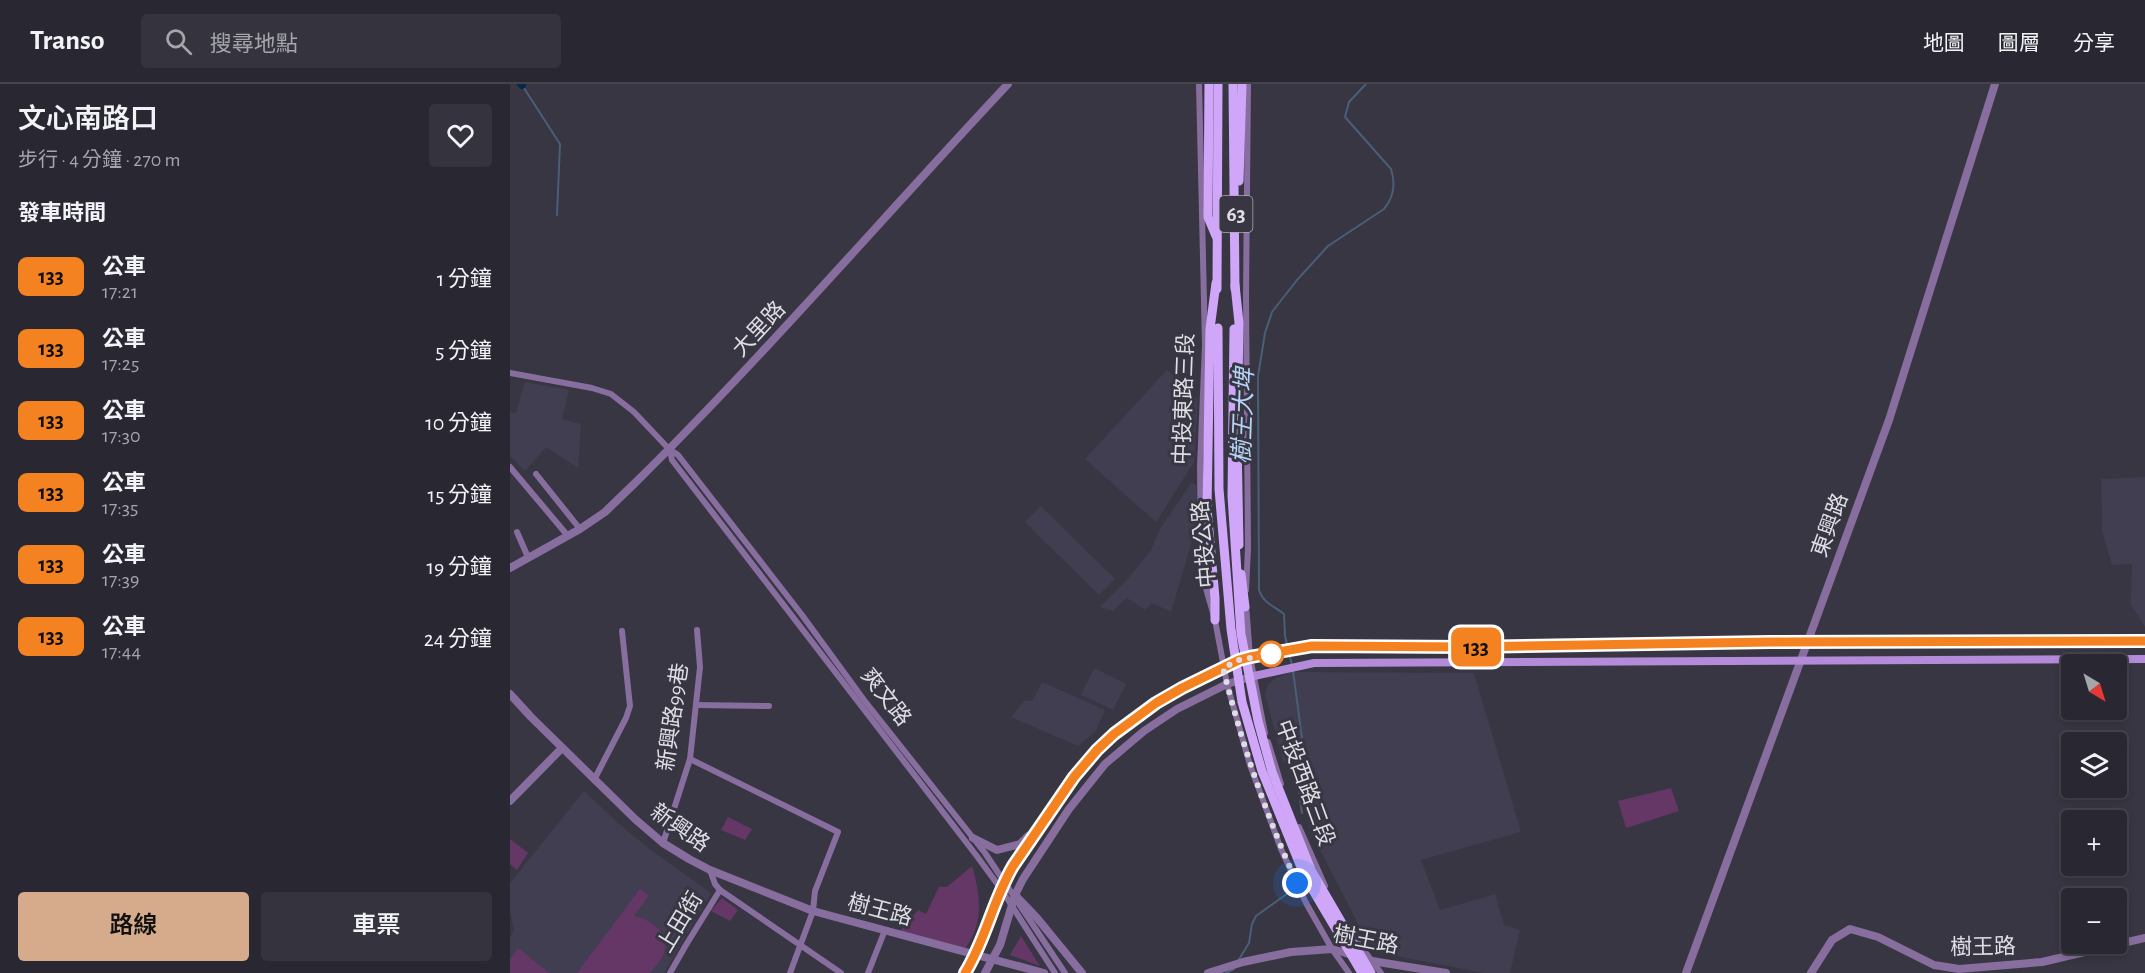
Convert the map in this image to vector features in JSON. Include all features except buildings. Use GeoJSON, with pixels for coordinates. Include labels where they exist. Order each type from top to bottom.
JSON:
{"type":"FeatureCollection","features":[{"type":"Feature","properties":{"kind":"main road"},"geometry":{"type":"LineString","coordinates":[[1209,84],[1208,217],[1218,242]]}},
{"type":"Feature","properties":{"kind":"main road","name":"中投公路"},"geometry":{"type":"LineString","coordinates":[[1218,84],[1216,283],[1219,489],[1231,629],[1242,702],[1262,771],[1305,877],[1362,973]]}},
{"type":"Feature","properties":{"kind":"main road","name":"中投公路"},"geometry":{"type":"LineString","coordinates":[[1233,84],[1232,143],[1236,219],[1234,519],[1241,634],[1258,721],[1272,772],[1311,870],[1371,973]]}},
{"type":"Feature","properties":{"kind":"main road"},"geometry":{"type":"LineString","coordinates":[[1236,219],[1242,84]]}},
{"type":"Feature","properties":{"kind":"main road"},"geometry":{"type":"LineString","coordinates":[[1215,620],[1207,509],[1210,329],[1216,283]]}},
{"type":"Feature","properties":{"kind":"main road"},"geometry":{"type":"LineString","coordinates":[[1235,285],[1239,323],[1237,441],[1240,567],[1245,607]]}},
{"type":"Feature","properties":{"kind":"main road"},"geometry":{"type":"LineString","coordinates":[[1250,657],[1312,646],[1470,647],[2145,641]]}},
{"type":"Feature","properties":{"kind":"main road"},"geometry":{"type":"LineString","coordinates":[[1254,676],[1314,663],[2145,659]]}},
{"type":"Feature","properties":{"kind":"street","name":"大里路"},"geometry":{"type":"LineString","coordinates":[[510,568],[580,530],[605,512],[669,449],[806,304],[1008,84]]}},
{"type":"Feature","properties":{"kind":"street","name":"中投東路三段"},"geometry":{"type":"LineString","coordinates":[[1199,84],[1205,345],[1200,466],[1201,553],[1205,585],[1215,620],[1223,668],[1250,765],[1281,849],[1332,949],[1349,973]]}},
{"type":"Feature","properties":{"kind":"street","name":"中投西路三段"},"geometry":{"type":"LineString","coordinates":[[1248,84],[1246,297],[1248,548],[1245,607],[1250,657],[1265,732],[1280,781],[1335,906],[1381,973]]}},
{"type":"Feature","properties":{"kind":"street","name":"東興路"},"geometry":{"type":"LineString","coordinates":[[1686,973],[1888,420],[1995,84]]}},
{"type":"Feature","properties":{"kind":"street","name":"爽文路"},"geometry":{"type":"LineString","coordinates":[[510,373],[592,388],[610,394],[634,412],[669,449],[678,455],[864,700],[1005,880],[1065,973]]}},
{"type":"Feature","properties":{"kind":"street","name":"爽文路"},"geometry":{"type":"LineString","coordinates":[[669,449],[672,460],[1001,890],[1054,973]]}},
{"type":"Feature","properties":{"kind":"street"},"geometry":{"type":"LineString","coordinates":[[510,467],[568,536]]}},
{"type":"Feature","properties":{"kind":"street"},"geometry":{"type":"LineString","coordinates":[[536,474],[580,530]]}},
{"type":"Feature","properties":{"kind":"street"},"geometry":{"type":"LineString","coordinates":[[517,532],[527,555],[526,560]]}},
{"type":"Feature","properties":{"kind":"street","name":"新興路99巷"},"geometry":{"type":"LineString","coordinates":[[663,843],[690,759],[700,667],[698,630]]}},
{"type":"Feature","properties":{"kind":"street"},"geometry":{"type":"LineString","coordinates":[[594,780],[630,706],[622,631]]}},
{"type":"Feature","properties":{"kind":"street"},"geometry":{"type":"LineString","coordinates":[[965,973],[976,956],[1005,880],[1036,830],[1074,777],[1097,750],[1114,734],[1156,703],[1223,668],[1250,657]]}},
{"type":"Feature","properties":{"kind":"street"},"geometry":{"type":"LineString","coordinates":[[985,973],[1000,945],[1015,895],[1069,808],[1105,764],[1144,730],[1177,709],[1227,684],[1254,676]]}},
{"type":"Feature","properties":{"kind":"street","name":"新興路"},"geometry":{"type":"LineString","coordinates":[[510,694],[594,780],[663,843],[710,870],[720,890],[841,973]]}},
{"type":"Feature","properties":{"kind":"street"},"geometry":{"type":"LineString","coordinates":[[696,705],[769,706]]}},
{"type":"Feature","properties":{"kind":"street"},"geometry":{"type":"LineString","coordinates":[[510,801],[562,748]]}},
{"type":"Feature","properties":{"kind":"street"},"geometry":{"type":"LineString","coordinates":[[690,759],[838,832],[815,891],[813,911],[790,973]]}},
{"type":"Feature","properties":{"kind":"street"},"geometry":{"type":"LineString","coordinates":[[973,838],[997,850],[1020,844],[1036,830]]}},
{"type":"Feature","properties":{"kind":"street"},"geometry":{"type":"LineString","coordinates":[[1297,883],[1298,873],[1305,866],[1313,867],[1319,873]]}},
{"type":"Feature","properties":{"kind":"street","name":"樹王路"},"geometry":{"type":"LineString","coordinates":[[710,870],[813,911],[1044,973]]}},
{"type":"Feature","properties":{"kind":"street","name":"上田街"},"geometry":{"type":"LineString","coordinates":[[670,973],[720,890]]}},
{"type":"Feature","properties":{"kind":"street"},"geometry":{"type":"LineString","coordinates":[[1015,895],[1082,973]]}},
{"type":"Feature","properties":{"kind":"street","name":"樹王路"},"geometry":{"type":"LineString","coordinates":[[1811,973],[1832,940],[1850,928],[1878,937],[1934,965],[1959,969],[2042,962],[2145,938]]}},
{"type":"Feature","properties":{"kind":"street"},"geometry":{"type":"LineString","coordinates":[[868,973],[885,930]]}},
{"type":"Feature","properties":{"kind":"street","name":"樹王路"},"geometry":{"type":"LineString","coordinates":[[1208,973],[1243,962],[1291,952],[1332,949],[1372,961],[1446,973]]}},
{"type":"Feature","properties":{"kind":"shaded area"},"geometry":{"type":"Polygon","coordinates":[[[1167,370],[1198,400],[1194,462],[1156,522],[1085,459],[1167,370]]]}},
{"type":"Feature","properties":{"kind":"shaded area"},"geometry":{"type":"Polygon","coordinates":[[[525,382],[569,390],[562,419],[581,424],[578,468],[546,447],[525,471],[510,456],[510,412],[516,413],[525,382]]]}},
{"type":"Feature","properties":{"kind":"shaded area"},"geometry":{"type":"Polygon","coordinates":[[[2145,477],[2145,627],[2131,605],[2132,564],[2112,565],[2102,531],[2101,479],[2145,477]]]}},
{"type":"Feature","properties":{"kind":"shaded area"},"geometry":{"type":"Polygon","coordinates":[[[1191,483],[1197,485],[1196,527],[1171,612],[1152,603],[1145,610],[1127,598],[1113,611],[1100,607],[1125,582],[1151,550],[1160,529],[1191,483]]]}},
{"type":"Feature","properties":{"kind":"shaded area"},"geometry":{"type":"Polygon","coordinates":[[[1041,506],[1115,579],[1099,595],[1025,522],[1041,506]]]}},
{"type":"Feature","properties":{"kind":"shaded area"},"geometry":{"type":"Polygon","coordinates":[[[1094,668],[1126,684],[1113,710],[1081,695],[1094,668]]]}},
{"type":"Feature","properties":{"kind":"shaded area"},"geometry":{"type":"Polygon","coordinates":[[[1292,672],[1474,673],[1521,832],[1421,860],[1440,910],[1495,894],[1504,925],[1520,930],[1510,973],[1484,973],[1375,952],[1359,926],[1310,830],[1301,760],[1283,762],[1265,694],[1268,684],[1292,672]]]}},
{"type":"Feature","properties":{"kind":"shaded area"},"geometry":{"type":"Polygon","coordinates":[[[1042,682],[1105,710],[1096,731],[1078,746],[1011,717],[1025,700],[1032,701],[1042,682]]]}},
{"type":"Feature","properties":{"kind":"shaded area"},"geometry":{"type":"Polygon","coordinates":[[[1671,788],[1679,811],[1626,828],[1618,801],[1671,788]]]}},
{"type":"Feature","properties":{"kind":"shaded area"},"geometry":{"type":"Polygon","coordinates":[[[584,791],[648,848],[711,893],[664,973],[548,973],[510,960],[510,938],[514,929],[510,911],[510,883],[584,791]]]}},
{"type":"Feature","properties":{"kind":"shaded area"},"geometry":{"type":"Polygon","coordinates":[[[728,817],[752,829],[745,840],[721,830],[728,817]]]}},
{"type":"Feature","properties":{"kind":"shaded area"},"geometry":{"type":"Polygon","coordinates":[[[510,839],[528,853],[517,870],[510,864],[510,839]]]}},
{"type":"Feature","properties":{"kind":"shaded area"},"geometry":{"type":"Polygon","coordinates":[[[972,866],[979,910],[975,931],[964,950],[900,931],[918,910],[926,914],[939,887],[947,887],[972,866]]]}},
{"type":"Feature","properties":{"kind":"shaded area"},"geometry":{"type":"Polygon","coordinates":[[[640,889],[649,895],[634,916],[646,920],[661,933],[665,946],[660,961],[650,973],[577,973],[640,889]]]}},
{"type":"Feature","properties":{"kind":"shaded area"},"geometry":{"type":"Polygon","coordinates":[[[722,898],[738,910],[730,921],[711,911],[722,898]]]}},
{"type":"Feature","properties":{"kind":"shaded area"},"geometry":{"type":"Polygon","coordinates":[[[1021,936],[1040,966],[1010,955],[1021,936]]]}},
{"type":"Feature","properties":{"kind":"shaded area"},"geometry":{"type":"Polygon","coordinates":[[[518,948],[549,973],[510,973],[510,960],[518,948]]]}},
{"type":"Feature","properties":{"kind":"waterway","name":"樹王大埤"},"geometry":{"type":"LineString","coordinates":[[1288,648],[1284,614],[1266,601],[1259,590],[1258,376],[1265,333],[1272,312],[1328,246],[1384,209],[1392,195],[1394,185],[1391,169],[1345,117],[1349,102],[1366,84]]}},
{"type":"Feature","properties":{"kind":"waterway"},"geometry":{"type":"LineString","coordinates":[[522,85],[560,144],[557,215]]}},
{"type":"Feature","properties":{"kind":"waterway","name":"樹王大埤"},"geometry":{"type":"LineString","coordinates":[[1289,653],[1292,665]]}},
{"type":"Feature","properties":{"kind":"waterway","name":"樹王大埤"},"geometry":{"type":"LineString","coordinates":[[1293,671],[1302,738],[1295,766],[1302,813]]}},
{"type":"Feature","properties":{"kind":"waterway","name":"樹王大埤"},"geometry":{"type":"LineString","coordinates":[[1238,961],[1249,943],[1252,924],[1256,916],[1291,891]]}},
{"type":"Feature","properties":{"kind":"waterway","name":"樹王大埤"},"geometry":{"type":"LineString","coordinates":[[1226,973],[1234,969]]}},
{"type":"Feature","properties":{"kind":"bus line","name":"133"},"geometry":{"type":"LineString","coordinates":[[965,973],[976,956],[1005,880],[1013,866],[1074,777],[1097,750],[1114,734],[1156,703],[1239,660],[1312,646],[1470,647],[1770,642],[2145,641]]}},
{"type":"Feature","properties":{"kind":"route"},"geometry":{"type":"LineString","coordinates":[[1271,654],[1239,660],[1223,668],[1250,765],[1281,849],[1297,883]]}}]}
